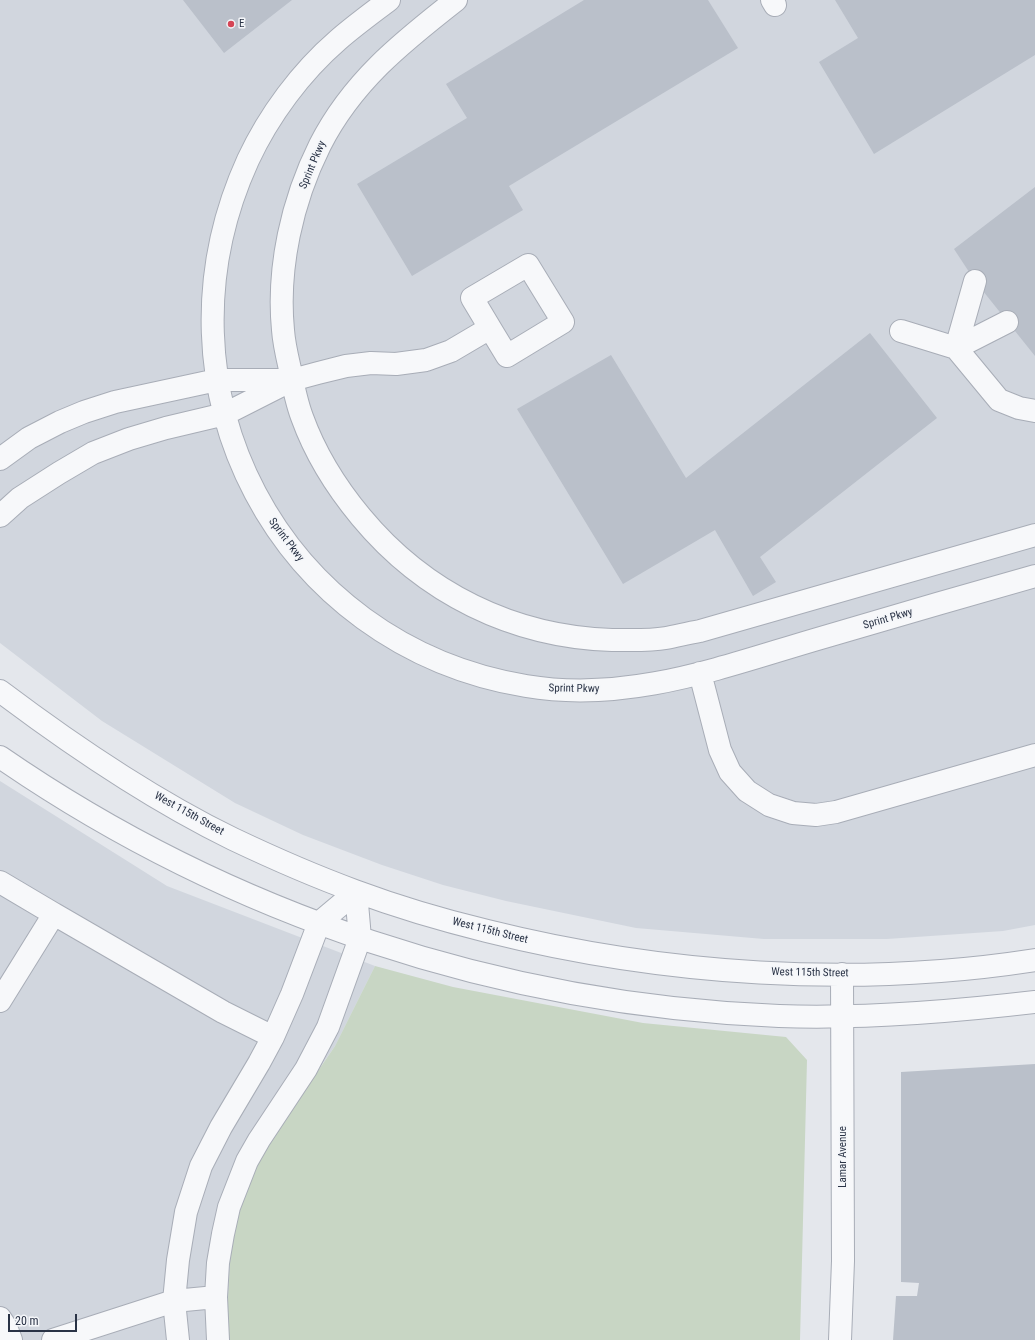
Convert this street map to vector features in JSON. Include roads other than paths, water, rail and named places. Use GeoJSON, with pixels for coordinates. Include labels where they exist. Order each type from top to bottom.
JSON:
{"type":"FeatureCollection","features":[{"type":"Feature","properties":{"kind":"street","name":"Sprint Pkwy"},"geometry":{"type":"LineString","coordinates":[[389,0],[336,42],[309,68],[288,94],[268,125],[250,157],[235,191],[227,217],[218,259],[214,290],[212,319],[213,350],[217,380],[224,414],[236,451],[250,483],[265,511],[284,539],[304,564],[324,585],[366,620],[400,642],[460,670],[526,686],[559,690],[586,691],[626,689],[660,683],[700,673],[1035,576]]}},
{"type":"Feature","properties":{"kind":"street","name":"Sprint Pkwy"},"geometry":{"type":"LineString","coordinates":[[456,0],[399,44],[377,66],[353,95],[334,122],[320,145],[307,175],[296,207],[283,269],[283,328],[292,380],[301,416],[315,448],[331,477],[351,506],[374,534],[397,556],[423,577],[457,598],[490,614],[523,626],[561,635],[598,640],[631,640],[672,637],[700,631],[1035,535]]}},
{"type":"Feature","properties":{"kind":"street"},"geometry":{"type":"LineString","coordinates":[[956,348],[981,289]]}},
{"type":"Feature","properties":{"kind":"street"},"geometry":{"type":"LineString","coordinates":[[956,348],[1007,322]]}},
{"type":"Feature","properties":{"kind":"street"},"geometry":{"type":"LineString","coordinates":[[0,516],[20,498],[59,473],[93,453],[129,439],[166,428],[224,414],[292,380],[346,366],[396,364],[426,360],[451,351],[490,328]]}},
{"type":"Feature","properties":{"kind":"street"},"geometry":{"type":"LineString","coordinates":[[901,330],[956,348],[999,400],[1019,408],[1035,411]]}},
{"type":"Feature","properties":{"kind":"street"},"geometry":{"type":"LineString","coordinates":[[0,459],[29,438],[60,422],[115,402],[217,380],[292,380]]}},
{"type":"Feature","properties":{"kind":"street"},"geometry":{"type":"LineString","coordinates":[[700,673],[720,750],[730,772],[748,791],[769,805],[793,813],[816,815],[836,812],[1035,754]]}},
{"type":"Feature","properties":{"kind":"street","name":"West 115th Street"},"geometry":{"type":"LineString","coordinates":[[0,691],[125,778],[232,838],[301,870],[356,892],[409,910],[464,925],[522,940],[574,950],[635,960],[729,970],[842,974],[960,969],[1035,960]]}},
{"type":"Feature","properties":{"kind":"street"},"geometry":{"type":"LineString","coordinates":[[0,757],[80,809],[154,850],[230,887],[319,924],[360,938],[443,964],[498,978],[611,1000],[664,1007],[779,1016],[842,1017],[903,1015],[973,1010],[1035,1002]]}},
{"type":"Feature","properties":{"kind":"street"},"geometry":{"type":"LineString","coordinates":[[0,882],[223,1012],[273,1037]]}},
{"type":"Feature","properties":{"kind":"street"},"geometry":{"type":"LineString","coordinates":[[178,1340],[174,1301],[178,1260],[186,1212],[201,1166],[211,1144],[273,1037],[292,994],[319,924],[356,892]]}},
{"type":"Feature","properties":{"kind":"street"},"geometry":{"type":"LineString","coordinates":[[218,1340],[216,1297],[218,1263],[229,1208],[247,1161],[259,1140],[306,1069],[320,1044],[335,1010],[360,938],[356,892]]}},
{"type":"Feature","properties":{"kind":"street"},"geometry":{"type":"LineString","coordinates":[[0,1001],[54,914]]}},
{"type":"Feature","properties":{"kind":"street","name":"Lamar Avenue"},"geometry":{"type":"LineString","coordinates":[[840,1340],[843,1262],[842,974]]}},
{"type":"Feature","properties":{"kind":"street"},"geometry":{"type":"LineString","coordinates":[[53,1340],[174,1301],[216,1297]]}},
{"type":"Feature","properties":{"kind":"street"},"geometry":{"type":"LineString","coordinates":[[0,1318],[6,1327],[11,1340]]}},
{"type":"Feature","properties":{"kind":"place","name":"E"},"geometry":{"type":"Point","coordinates":[231,24]}}]}
